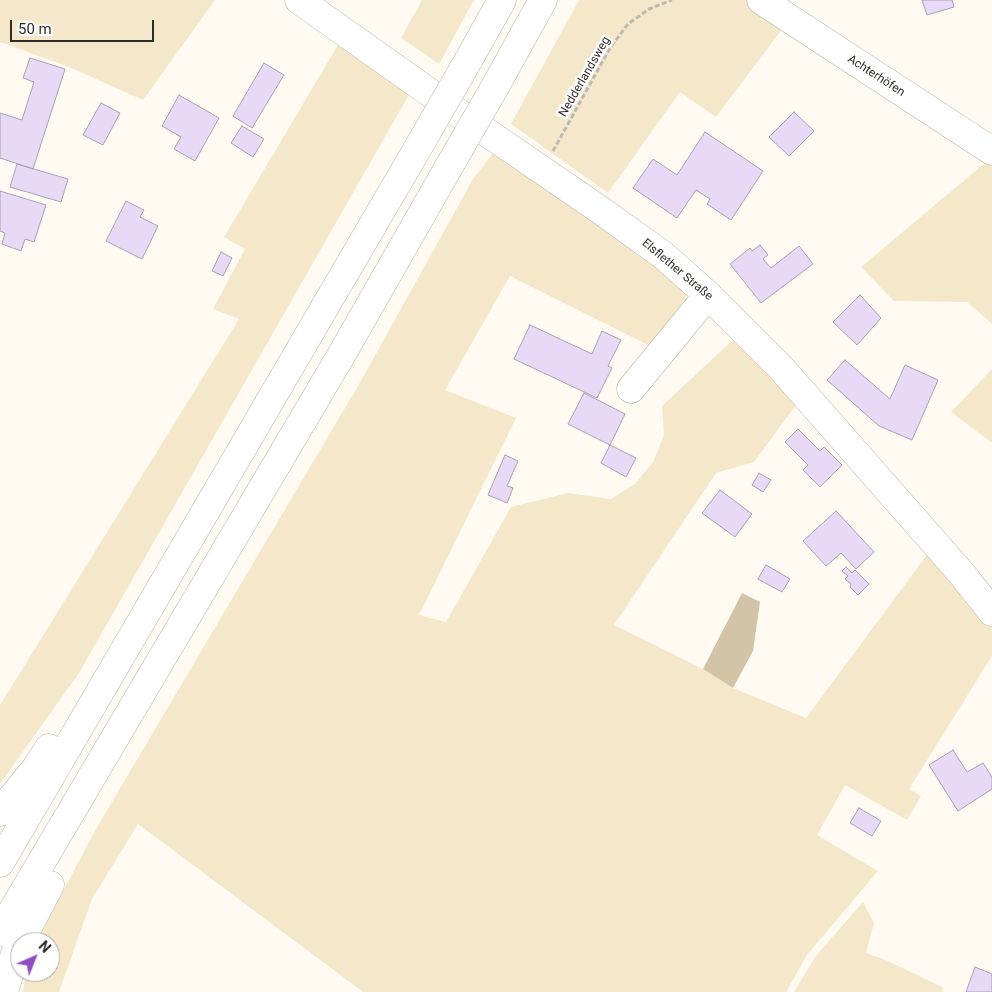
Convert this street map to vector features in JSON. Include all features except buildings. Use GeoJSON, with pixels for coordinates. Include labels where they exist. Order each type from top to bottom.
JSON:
{"type":"FeatureCollection","features":[{"type":"Feature","properties":{"kind":"main road","name":"Elsflether Straße"},"geometry":{"type":"LineString","coordinates":[[299,0],[663,255],[751,336],[782,369],[962,574],[992,612]]}},
{"type":"Feature","properties":{"kind":"main road"},"geometry":{"type":"LineString","coordinates":[[0,863],[101,693],[502,0]]}},
{"type":"Feature","properties":{"kind":"main road"},"geometry":{"type":"LineString","coordinates":[[0,932],[451,164],[543,0]]}},
{"type":"Feature","properties":{"kind":"main road","name":"Achterhöfen"},"geometry":{"type":"LineString","coordinates":[[760,0],[992,151]]}},
{"type":"Feature","properties":{"kind":"main road"},"geometry":{"type":"LineString","coordinates":[[631,389],[708,295]]}},
{"type":"Feature","properties":{"kind":"main road"},"geometry":{"type":"LineString","coordinates":[[0,812],[36,768],[63,726],[101,693]]}},
{"type":"Feature","properties":{"kind":"main road"},"geometry":{"type":"LineString","coordinates":[[4,992],[16,950],[35,911],[63,862],[65,824]]}},
{"type":"Feature","properties":{"kind":"path","name":"Nedderlandsweg"},"geometry":{"type":"LineString","coordinates":[[549,158],[610,48],[628,24],[649,9],[672,0]]}},
{"type":"Feature","properties":{"kind":"shaded area"},"geometry":{"type":"Polygon","coordinates":[[[0,0],[215,0],[143,100],[69,67],[0,42],[0,0]]]}},
{"type":"Feature","properties":{"kind":"shaded area"},"geometry":{"type":"Polygon","coordinates":[[[422,0],[474,0],[439,64],[401,38],[422,0]]]}},
{"type":"Feature","properties":{"kind":"shaded area"},"geometry":{"type":"Polygon","coordinates":[[[579,0],[749,0],[786,24],[716,117],[680,92],[608,193],[511,124],[579,0]]]}},
{"type":"Feature","properties":{"kind":"shaded area"},"geometry":{"type":"Polygon","coordinates":[[[338,45],[410,93],[79,673],[0,784],[0,705],[239,319],[213,309],[245,249],[224,237],[338,45]]]}},
{"type":"Feature","properties":{"kind":"shaded area"},"geometry":{"type":"Polygon","coordinates":[[[496,149],[689,291],[656,349],[510,276],[445,390],[516,418],[419,615],[446,622],[511,507],[568,493],[611,499],[635,484],[653,462],[664,435],[662,406],[737,336],[798,402],[754,462],[716,473],[614,625],[703,669],[733,688],[806,718],[929,552],[992,628],[992,656],[909,789],[921,796],[907,820],[845,785],[817,835],[878,871],[807,955],[786,992],[363,992],[138,824],[92,899],[59,992],[23,992],[24,982],[60,982],[60,932],[41,932],[96,829],[362,379],[473,179],[496,149]]]}},
{"type":"Feature","properties":{"kind":"shaded area"},"geometry":{"type":"Polygon","coordinates":[[[986,162],[992,166],[992,324],[967,302],[894,301],[861,267],[986,162]]]}},
{"type":"Feature","properties":{"kind":"shaded area"},"geometry":{"type":"Polygon","coordinates":[[[992,369],[992,443],[951,412],[992,369]]]}},
{"type":"Feature","properties":{"kind":"shaded area"},"geometry":{"type":"Polygon","coordinates":[[[742,593],[760,602],[753,651],[733,688],[703,669],[742,593]]]}},
{"type":"Feature","properties":{"kind":"shaded area"},"geometry":{"type":"Polygon","coordinates":[[[863,902],[874,923],[866,953],[888,961],[944,988],[942,992],[794,992],[815,957],[863,902]]]}}]}
